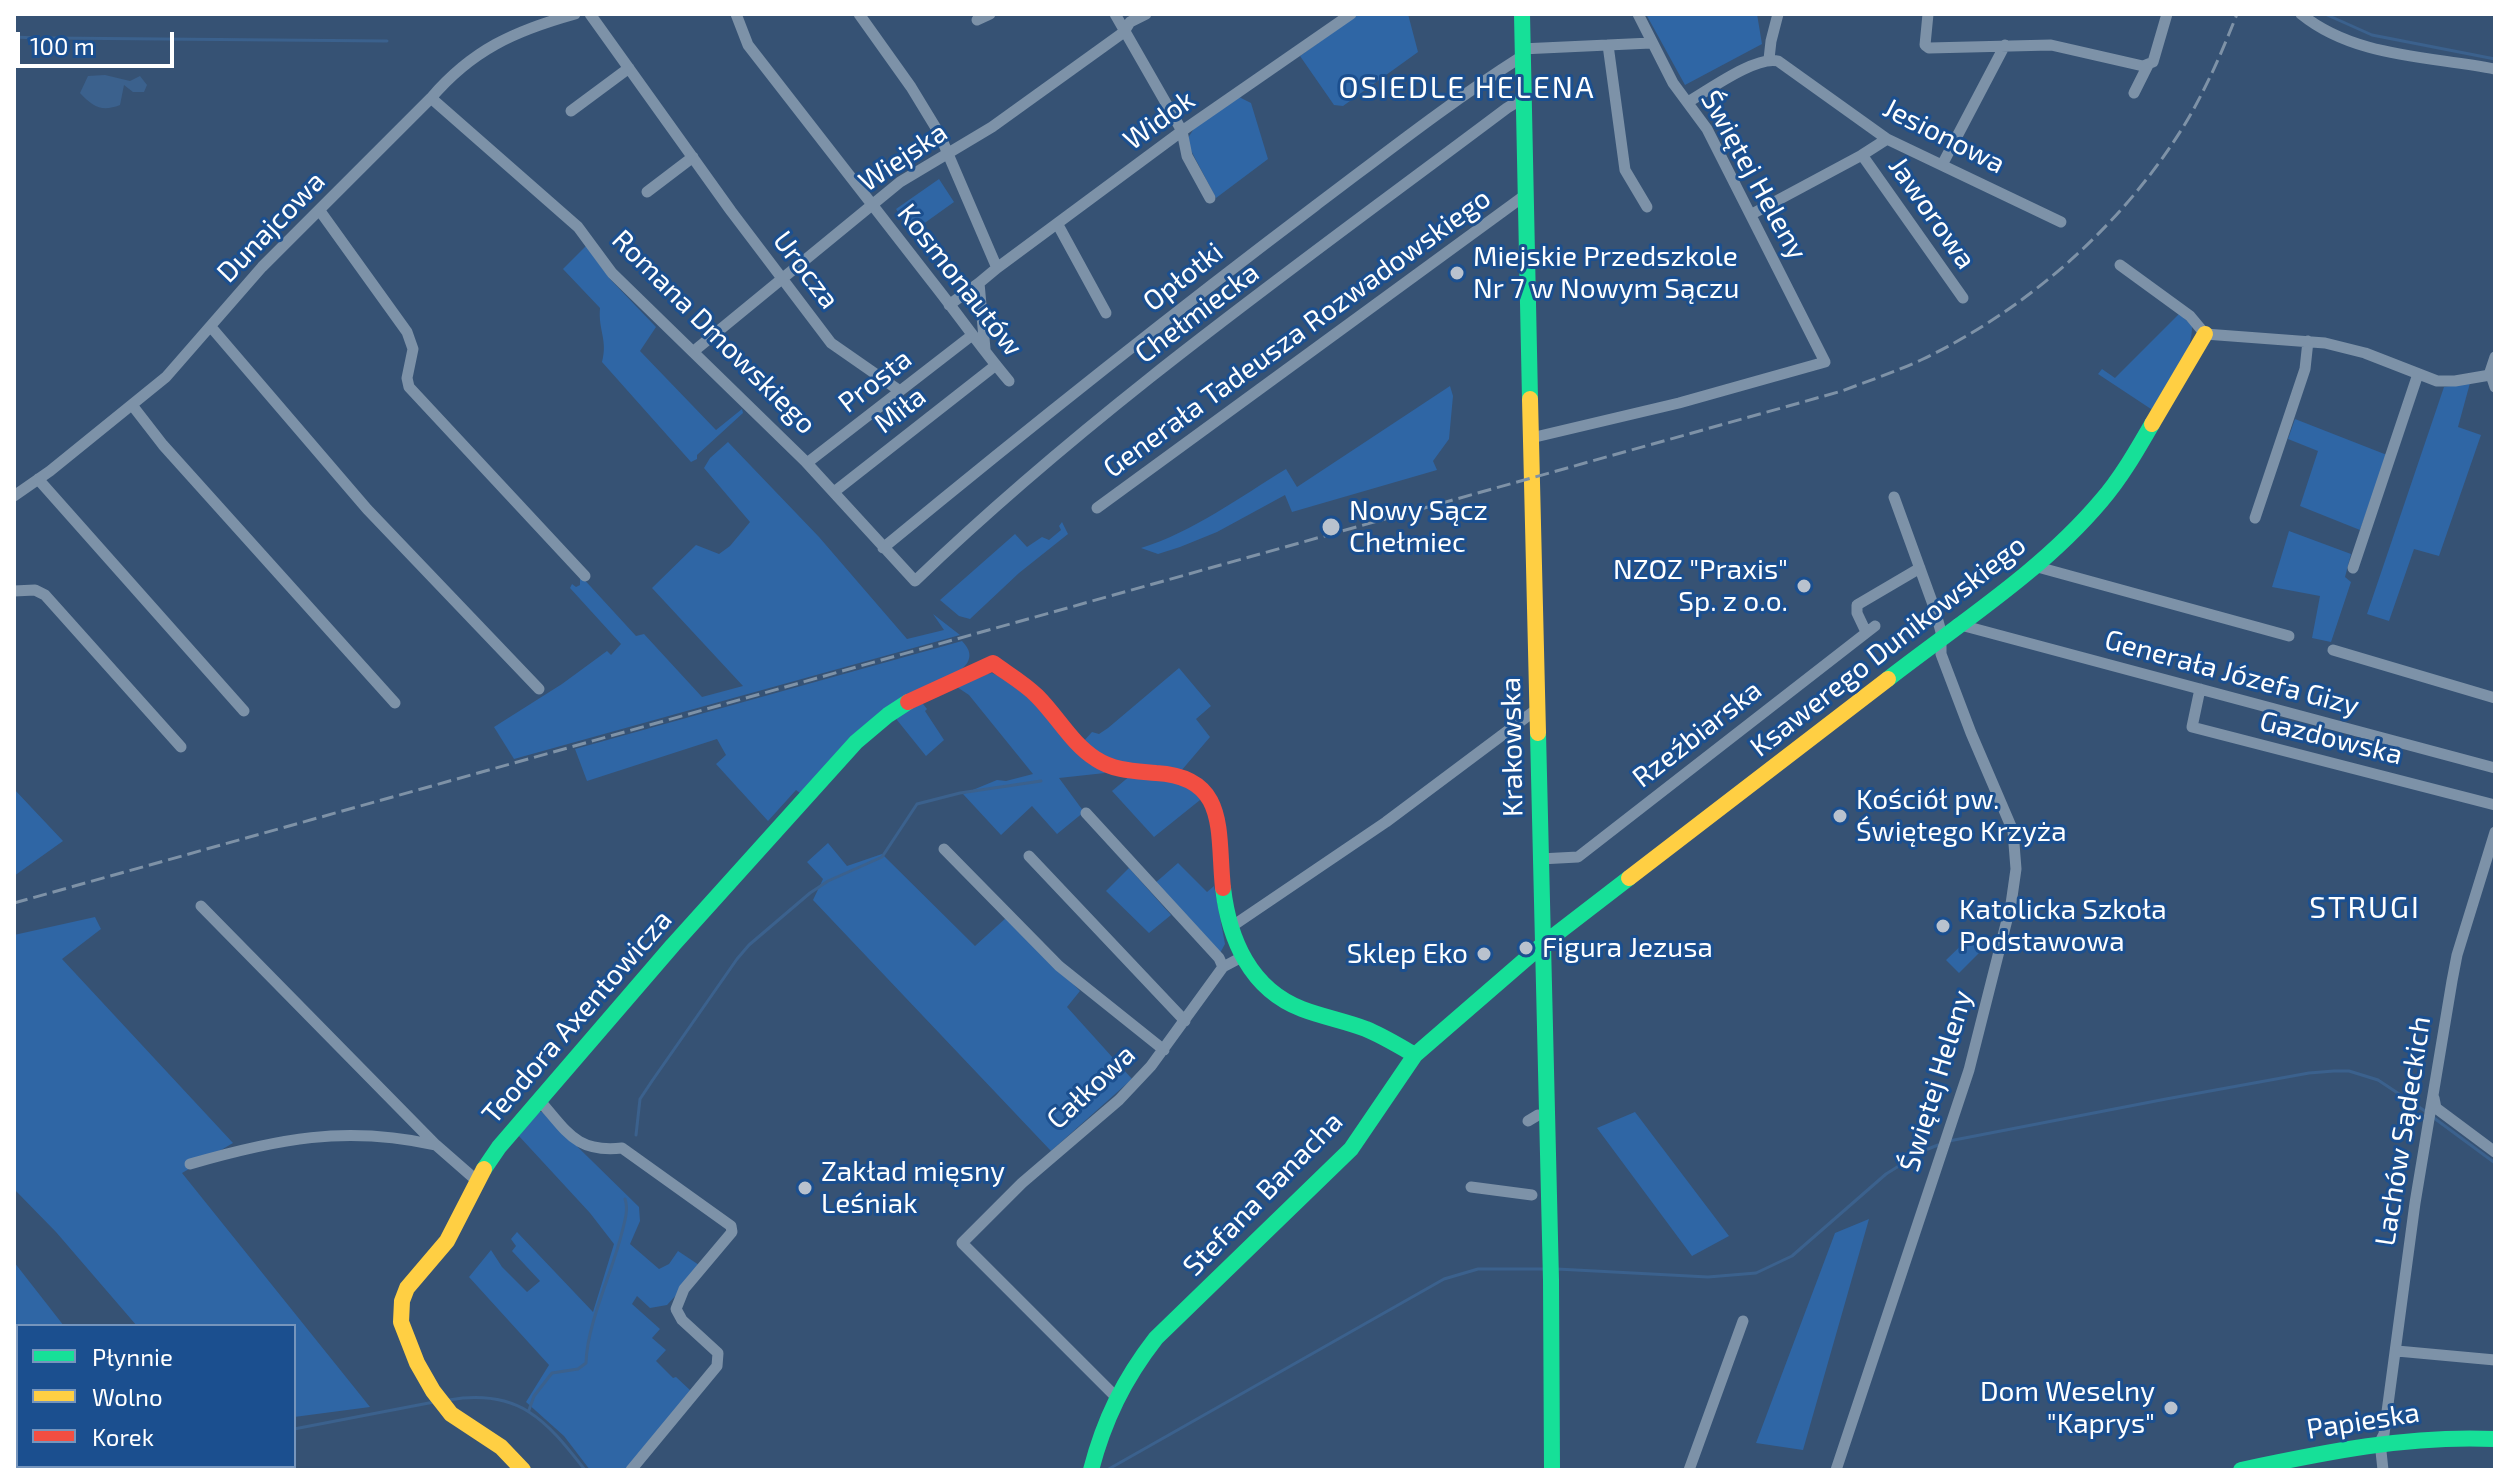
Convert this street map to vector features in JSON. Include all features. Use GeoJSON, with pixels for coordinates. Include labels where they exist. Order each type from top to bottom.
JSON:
{"type":"FeatureCollection","features":[{"type":"Feature","properties":{"kind":"street","name":"Dunajcowa"},"geometry":{"type":"LineString","coordinates":[[14,496],[166,377],[262,267],[452,74],[487,47],[575,14]]}},
{"type":"Feature","properties":{"kind":"street","name":"Urocza"},"geometry":{"type":"LineString","coordinates":[[590,14],[831,343],[900,391]]}},
{"type":"Feature","properties":{"kind":"street","name":"Kosmonautów"},"geometry":{"type":"LineString","coordinates":[[736,14],[748,45],[971,336],[1009,381]]}},
{"type":"Feature","properties":{"kind":"street"},"geometry":{"type":"LineString","coordinates":[[859,14],[911,87],[949,154],[997,268]]}},
{"type":"Feature","properties":{"kind":"street"},"geometry":{"type":"LineString","coordinates":[[977,20],[990,14]]}},
{"type":"Feature","properties":{"kind":"street"},"geometry":{"type":"LineString","coordinates":[[1115,14],[1182,131],[1187,156],[1210,198]]}},
{"type":"Feature","properties":{"kind":"street","name":"Wiejska"},"geometry":{"type":"LineString","coordinates":[[694,351],[900,182],[992,127],[1124,32],[1130,22],[1146,14]]}},
{"type":"Feature","properties":{"kind":"street","name":"Widok"},"geometry":{"type":"LineString","coordinates":[[979,283],[1182,131],[1351,14]]}},
{"type":"Feature","properties":{"kind":"street","name":"Świętej Heleny"},"geometry":{"type":"LineString","coordinates":[[1531,438],[1679,403],[1825,362],[1707,129],[1673,83],[1638,14]]}},
{"type":"Feature","properties":{"kind":"street"},"geometry":{"type":"LineString","coordinates":[[1688,102],[1769,59],[1778,14]]}},
{"type":"Feature","properties":{"kind":"street"},"geometry":{"type":"LineString","coordinates":[[1928,14],[1924,38],[1929,48],[2051,45],[2148,65]]}},
{"type":"Feature","properties":{"kind":"street"},"geometry":{"type":"LineString","coordinates":[[2134,93],[2148,65],[2153,62],[2167,14]]}},
{"type":"Feature","properties":{"kind":"street"},"geometry":{"type":"LineString","coordinates":[[2301,14],[2332,34],[2367,48],[2495,69]]}},
{"type":"Feature","properties":{"kind":"street","name":"Krakowska"},"geometry":{"type":"LineString","coordinates":[[1519,17],[1550,1272],[1552,1470]]}},
{"type":"Feature","properties":{"kind":"street"},"geometry":{"type":"LineString","coordinates":[[1521,53],[1651,43]]}},
{"type":"Feature","properties":{"kind":"street"},"geometry":{"type":"LineString","coordinates":[[1608,45],[1625,170],[1647,207]]}},
{"type":"Feature","properties":{"kind":"street"},"geometry":{"type":"LineString","coordinates":[[1942,165],[2005,45]]}},
{"type":"Feature","properties":{"kind":"street","name":"Opłotki"},"geometry":{"type":"LineString","coordinates":[[883,548],[1223,275],[1521,53]]}},
{"type":"Feature","properties":{"kind":"street","name":"Jesionowa"},"geometry":{"type":"LineString","coordinates":[[1769,59],[1778,61],[1887,139],[2061,222]]}},
{"type":"Feature","properties":{"kind":"street"},"geometry":{"type":"LineString","coordinates":[[571,111],[629,68]]}},
{"type":"Feature","properties":{"kind":"street","name":"Romana Dmowskiego"},"geometry":{"type":"LineString","coordinates":[[431,98],[557,206],[578,227],[612,273],[807,463],[915,581]]}},
{"type":"Feature","properties":{"kind":"street","name":"Chełmiecka"},"geometry":{"type":"LineString","coordinates":[[915,581],[988,511],[1098,419],[1494,117],[1522,99]]}},
{"type":"Feature","properties":{"kind":"street","name":"Jaworowa"},"geometry":{"type":"LineString","coordinates":[[1752,214],[1887,139]]}},
{"type":"Feature","properties":{"kind":"street","name":"Jaworowa"},"geometry":{"type":"LineString","coordinates":[[1862,155],[1963,298]]}},
{"type":"Feature","properties":{"kind":"street"},"geometry":{"type":"LineString","coordinates":[[647,192],[693,157]]}},
{"type":"Feature","properties":{"kind":"street","name":"Generała Tadeusza Rozwadowskiego"},"geometry":{"type":"LineString","coordinates":[[1097,508],[1524,196]]}},
{"type":"Feature","properties":{"kind":"street"},"geometry":{"type":"LineString","coordinates":[[320,211],[407,332],[413,349],[407,378],[409,387],[585,576]]}},
{"type":"Feature","properties":{"kind":"street"},"geometry":{"type":"LineString","coordinates":[[1058,225],[1106,313]]}},
{"type":"Feature","properties":{"kind":"street"},"geometry":{"type":"LineString","coordinates":[[2120,265],[2190,316],[2205,334],[2308,341],[2365,353],[2437,381],[2490,375]]}},
{"type":"Feature","properties":{"kind":"street"},"geometry":{"type":"LineString","coordinates":[[949,305],[979,283]]}},
{"type":"Feature","properties":{"kind":"street"},"geometry":{"type":"LineString","coordinates":[[979,283],[985,349]]}},
{"type":"Feature","properties":{"kind":"street"},"geometry":{"type":"LineString","coordinates":[[211,327],[367,509],[539,689]]}},
{"type":"Feature","properties":{"kind":"street","name":"Ksawerego Dunikowskiego"},"geometry":{"type":"LineString","coordinates":[[1542,945],[2034,566],[2071,533],[2101,501],[2134,455],[2205,334]]}},
{"type":"Feature","properties":{"kind":"street","name":"Prosta"},"geometry":{"type":"LineString","coordinates":[[807,463],[971,336]]}},
{"type":"Feature","properties":{"kind":"street"},"geometry":{"type":"LineString","coordinates":[[2255,518],[2305,369],[2308,341]]}},
{"type":"Feature","properties":{"kind":"street"},"geometry":{"type":"LineString","coordinates":[[2495,357],[2490,375],[2495,387]]}},
{"type":"Feature","properties":{"kind":"street","name":"Miła"},"geometry":{"type":"LineString","coordinates":[[834,492],[996,365]]}},
{"type":"Feature","properties":{"kind":"street"},"geometry":{"type":"LineString","coordinates":[[2353,568],[2418,374]]}},
{"type":"Feature","properties":{"kind":"street"},"geometry":{"type":"LineString","coordinates":[[132,405],[163,445],[395,703]]}},
{"type":"Feature","properties":{"kind":"street"},"geometry":{"type":"LineString","coordinates":[[38,479],[244,711]]}},
{"type":"Feature","properties":{"kind":"street","name":"Świętej Heleny"},"geometry":{"type":"LineString","coordinates":[[1836,1470],[1969,1070],[2014,886],[2016,851],[2005,810],[1941,654],[1935,610],[1894,497]]}},
{"type":"Feature","properties":{"kind":"street"},"geometry":{"type":"LineString","coordinates":[[2034,566],[2289,636]]}},
{"type":"Feature","properties":{"kind":"street","name":"Rzeźbiarska"},"geometry":{"type":"LineString","coordinates":[[1540,859],[1578,857],[1871,629],[1857,613],[1857,605],[1920,568]]}},
{"type":"Feature","properties":{"kind":"street"},"geometry":{"type":"LineString","coordinates":[[14,591],[35,590],[45,595],[181,747]]}},
{"type":"Feature","properties":{"kind":"street","name":"Generała Józefa Gizy"},"geometry":{"type":"LineString","coordinates":[[1957,624],[2495,768]]}},
{"type":"Feature","properties":{"kind":"street"},"geometry":{"type":"LineString","coordinates":[[2333,650],[2495,698]]}},
{"type":"Feature","properties":{"kind":"street","name":"Teodora Axentowicza"},"geometry":{"type":"LineString","coordinates":[[523,1470],[501,1447],[451,1414],[439,1400],[417,1363],[401,1322],[402,1301],[407,1288],[455,1228],[472,1196],[476,1180],[539,1100],[729,882],[872,726],[912,697],[993,663],[1035,695],[1098,761],[1120,769],[1176,774],[1204,787],[1216,809],[1224,892],[1231,927]]}},
{"type":"Feature","properties":{"kind":"street","name":"Gazdowska"},"geometry":{"type":"LineString","coordinates":[[2200,689],[2192,727],[2495,805]]}},
{"type":"Feature","properties":{"kind":"street"},"geometry":{"type":"LineString","coordinates":[[1415,1055],[1362,1027],[1320,1016],[1272,995],[1240,958],[1231,927],[1386,822],[1537,709]]}},
{"type":"Feature","properties":{"kind":"street"},"geometry":{"type":"LineString","coordinates":[[1086,813],[1219,958],[1223,967]]}},
{"type":"Feature","properties":{"kind":"street","name":"Lachów Sądeckich"},"geometry":{"type":"LineString","coordinates":[[2383,1470],[2380,1442],[2384,1434],[2397,1351],[2415,1203],[2457,955],[2495,832]]}},
{"type":"Feature","properties":{"kind":"street"},"geometry":{"type":"LineString","coordinates":[[944,849],[1059,966],[1164,1050]]}},
{"type":"Feature","properties":{"kind":"street"},"geometry":{"type":"LineString","coordinates":[[1029,856],[1185,1021]]}},
{"type":"Feature","properties":{"kind":"street"},"geometry":{"type":"LineString","coordinates":[[201,906],[436,1145],[476,1180]]}},
{"type":"Feature","properties":{"kind":"street","name":"Stefana Banacha"},"geometry":{"type":"LineString","coordinates":[[1091,1470],[1096,1446],[1115,1396],[1129,1371],[1156,1338],[1351,1149],[1415,1055],[1542,945]]}},
{"type":"Feature","properties":{"kind":"street","name":"Całkowa"},"geometry":{"type":"LineString","coordinates":[[1115,1396],[962,1243],[1033,1173],[1119,1100],[1164,1050],[1223,967],[1240,958]]}},
{"type":"Feature","properties":{"kind":"street"},"geometry":{"type":"LineString","coordinates":[[2432,1099],[2436,1108],[2495,1152]]}},
{"type":"Feature","properties":{"kind":"street"},"geometry":{"type":"LineString","coordinates":[[539,1100],[573,1137],[587,1147],[599,1150],[622,1148],[731,1226],[732,1232],[684,1289],[676,1309],[682,1320],[718,1353],[717,1366],[631,1470]]}},
{"type":"Feature","properties":{"kind":"street"},"geometry":{"type":"LineString","coordinates":[[190,1164],[267,1144],[349,1134],[396,1136],[436,1145]]}},
{"type":"Feature","properties":{"kind":"street"},"geometry":{"type":"LineString","coordinates":[[1471,1187],[1532,1195]]}},
{"type":"Feature","properties":{"kind":"street"},"geometry":{"type":"LineString","coordinates":[[1689,1470],[1743,1321]]}},
{"type":"Feature","properties":{"kind":"street"},"geometry":{"type":"LineString","coordinates":[[2397,1351],[2495,1360]]}},
{"type":"Feature","properties":{"kind":"street","name":"Papieska"},"geometry":{"type":"LineString","coordinates":[[2241,1470],[2380,1442],[2445,1436],[2495,1439]]}},
{"type":"Feature","properties":{"kind":"shaded area"},"geometry":{"type":"Polygon","coordinates":[[[1358,14],[1408,14],[1418,52],[1343,106],[1334,105],[1300,56],[1358,14]]]}},
{"type":"Feature","properties":{"kind":"shaded area"},"geometry":{"type":"Polygon","coordinates":[[[1646,14],[1757,14],[1762,44],[1685,85],[1646,14]]]}},
{"type":"Feature","properties":{"kind":"shaded area"},"geometry":{"type":"Polygon","coordinates":[[[105,75],[130,81],[140,76],[147,85],[144,92],[133,92],[124,85],[120,105],[98,107],[80,93],[88,76],[105,75]]]}},
{"type":"Feature","properties":{"kind":"shaded area"},"geometry":{"type":"Polygon","coordinates":[[[1239,97],[1251,103],[1268,159],[1216,198],[1186,141],[1195,127],[1239,97]]]}},
{"type":"Feature","properties":{"kind":"shaded area"},"geometry":{"type":"Polygon","coordinates":[[[939,179],[954,202],[912,232],[896,209],[939,179]]]}},
{"type":"Feature","properties":{"kind":"shaded area"},"geometry":{"type":"Polygon","coordinates":[[[586,246],[610,279],[656,327],[640,351],[716,430],[742,409],[743,413],[697,455],[697,459],[691,462],[602,362],[604,347],[600,308],[563,269],[586,246]]]}},
{"type":"Feature","properties":{"kind":"shaded area"},"geometry":{"type":"Polygon","coordinates":[[[2179,314],[2192,325],[2188,348],[2179,370],[2154,411],[2098,374],[2102,369],[2115,378],[2179,314]]]}},
{"type":"Feature","properties":{"kind":"shaded area"},"geometry":{"type":"Polygon","coordinates":[[[2470,383],[2458,427],[2481,435],[2439,556],[2414,549],[2389,621],[2367,614],[2444,387],[2470,383]]]}},
{"type":"Feature","properties":{"kind":"shaded area"},"geometry":{"type":"Polygon","coordinates":[[[1450,386],[1453,396],[1449,439],[1433,461],[1437,470],[1292,512],[1285,495],[1217,532],[1180,547],[1158,554],[1141,548],[1198,523],[1286,469],[1297,487],[1450,386]]]}},
{"type":"Feature","properties":{"kind":"shaded area"},"geometry":{"type":"Polygon","coordinates":[[[2295,419],[2387,455],[2360,530],[2300,506],[2318,451],[2288,439],[2295,419]]]}},
{"type":"Feature","properties":{"kind":"shaded area"},"geometry":{"type":"Polygon","coordinates":[[[728,442],[819,537],[907,639],[944,630],[933,614],[960,635],[514,759],[494,727],[607,651],[611,655],[621,644],[570,588],[572,584],[576,587],[580,585],[580,575],[636,636],[644,634],[702,697],[743,686],[652,588],[696,545],[719,554],[750,522],[704,468],[728,442]]]}},
{"type":"Feature","properties":{"kind":"shaded area"},"geometry":{"type":"Polygon","coordinates":[[[1062,522],[1068,534],[1019,573],[970,619],[959,616],[940,600],[1015,534],[1027,547],[1042,537],[1049,540],[1061,530],[1059,526],[1062,522]]]}},
{"type":"Feature","properties":{"kind":"shaded area"},"geometry":{"type":"Polygon","coordinates":[[[2289,531],[2351,554],[2345,577],[2351,582],[2331,642],[2312,638],[2320,596],[2272,587],[2289,531]]]}},
{"type":"Feature","properties":{"kind":"shaded area"},"geometry":{"type":"Polygon","coordinates":[[[962,641],[969,653],[964,667],[800,793],[796,790],[768,821],[716,764],[726,755],[717,739],[587,781],[575,749],[962,641]]]}},
{"type":"Feature","properties":{"kind":"shaded area"},"geometry":{"type":"Polygon","coordinates":[[[1179,668],[1211,706],[1196,719],[1210,737],[1181,771],[1111,763],[1082,743],[1092,732],[1099,734],[1108,728],[1179,668]]]}},
{"type":"Feature","properties":{"kind":"shaded area"},"geometry":{"type":"Polygon","coordinates":[[[992,673],[1027,697],[1105,773],[1059,778],[1084,812],[1057,834],[1032,806],[1001,835],[963,794],[997,780],[1006,781],[1033,774],[969,695],[957,687],[929,699],[974,677],[992,673]]]}},
{"type":"Feature","properties":{"kind":"shaded area"},"geometry":{"type":"Polygon","coordinates":[[[919,699],[944,740],[926,756],[893,715],[919,699]]]}},
{"type":"Feature","properties":{"kind":"shaded area"},"geometry":{"type":"Polygon","coordinates":[[[1131,775],[1172,778],[1205,796],[1154,837],[1112,791],[1131,775]]]}},
{"type":"Feature","properties":{"kind":"shaded area"},"geometry":{"type":"Polygon","coordinates":[[[14,789],[63,841],[14,876],[14,789]]]}},
{"type":"Feature","properties":{"kind":"shaded area"},"geometry":{"type":"Polygon","coordinates":[[[828,843],[847,866],[882,854],[975,946],[1007,917],[1080,991],[1067,1007],[1132,1079],[1051,1151],[813,900],[823,879],[807,862],[828,843]]]}},
{"type":"Feature","properties":{"kind":"shaded area"},"geometry":{"type":"Polygon","coordinates":[[[1178,863],[1207,892],[1214,886],[1225,944],[1219,955],[1154,884],[1178,863]]]}},
{"type":"Feature","properties":{"kind":"shaded area"},"geometry":{"type":"Polygon","coordinates":[[[1129,868],[1171,915],[1149,933],[1106,891],[1129,868]]]}},
{"type":"Feature","properties":{"kind":"shaded area"},"geometry":{"type":"Polygon","coordinates":[[[95,917],[101,929],[62,959],[233,1143],[182,1173],[370,1407],[296,1417],[296,1324],[135,1324],[56,1232],[14,1189],[14,935],[95,917]]]}},
{"type":"Feature","properties":{"kind":"shaded area"},"geometry":{"type":"Polygon","coordinates":[[[1973,934],[1985,947],[1959,973],[1946,960],[1973,934]]]}},
{"type":"Feature","properties":{"kind":"shaded area"},"geometry":{"type":"Polygon","coordinates":[[[534,1112],[542,1112],[639,1207],[640,1221],[630,1244],[659,1269],[669,1264],[678,1251],[702,1267],[667,1305],[650,1308],[637,1296],[632,1304],[660,1329],[652,1338],[666,1350],[656,1361],[691,1391],[626,1470],[590,1470],[564,1436],[526,1402],[549,1365],[469,1277],[491,1250],[502,1267],[527,1292],[540,1281],[512,1251],[516,1246],[511,1239],[517,1232],[593,1312],[614,1244],[590,1213],[518,1135],[534,1112]]]}},
{"type":"Feature","properties":{"kind":"shaded area"},"geometry":{"type":"Polygon","coordinates":[[[1635,1112],[1729,1236],[1692,1256],[1597,1128],[1635,1112]]]}},
{"type":"Feature","properties":{"kind":"shaded area"},"geometry":{"type":"Polygon","coordinates":[[[1869,1219],[1803,1450],[1756,1443],[1835,1233],[1869,1219]]]}},
{"type":"Feature","properties":{"kind":"shaded area"},"geometry":{"type":"Polygon","coordinates":[[[14,1262],[62,1324],[16,1324],[16,1468],[60,1468],[14,1470],[14,1262]]]}},
{"type":"Feature","properties":{"kind":"waterway"},"geometry":{"type":"LineString","coordinates":[[2325,14],[2372,35],[2495,59]]}},
{"type":"Feature","properties":{"kind":"waterway"},"geometry":{"type":"LineString","coordinates":[[14,37],[37,38]]}},
{"type":"Feature","properties":{"kind":"waterway"},"geometry":{"type":"LineString","coordinates":[[51,38],[387,41]]}},
{"type":"Feature","properties":{"kind":"waterway"},"geometry":{"type":"LineString","coordinates":[[636,1135],[640,1099],[749,945],[828,881],[882,857],[917,804],[960,793],[1041,781]]}},
{"type":"Feature","properties":{"kind":"waterway"},"geometry":{"type":"LineString","coordinates":[[1949,1141],[2166,1099],[2334,1071],[2349,1071],[2378,1080],[2428,1113]]}},
{"type":"Feature","properties":{"kind":"waterway"},"geometry":{"type":"LineString","coordinates":[[2434,1118],[2495,1163]]}},
{"type":"Feature","properties":{"kind":"waterway"},"geometry":{"type":"LineString","coordinates":[[1557,1269],[1708,1277],[1756,1273],[1792,1256],[1886,1174],[1938,1145]]}},
{"type":"Feature","properties":{"kind":"waterway"},"geometry":{"type":"LineString","coordinates":[[529,1410],[534,1396],[552,1373],[578,1369],[586,1363],[595,1316],[625,1222],[625,1199]]}},
{"type":"Feature","properties":{"kind":"waterway"},"geometry":{"type":"LineString","coordinates":[[1107,1470],[1444,1279],[1478,1269],[1546,1269]]}},
{"type":"Feature","properties":{"kind":"waterway"},"geometry":{"type":"LineString","coordinates":[[449,1400],[494,1399],[529,1412],[557,1436],[585,1470]]}},
{"type":"Feature","properties":{"kind":"waterway"},"geometry":{"type":"LineString","coordinates":[[296,1429],[434,1402]]}},
{"type":"Feature","properties":{"kind":"railway"},"geometry":{"type":"LineString","coordinates":[[14,903],[1842,391],[1901,368],[1961,339],[1999,316],[2070,261],[2102,230],[2133,196],[2185,124],[2237,14]]}},
{"type":"Feature","properties":{"kind":"traffic: fast"},"geometry":{"type":"LineString","coordinates":[[1522,14],[1530,399]]}},
{"type":"Feature","properties":{"kind":"traffic: fast"},"geometry":{"type":"LineString","coordinates":[[1888,679],[2027,573],[2078,526],[2115,483],[2152,424]]}},
{"type":"Feature","properties":{"kind":"traffic: fast"},"geometry":{"type":"LineString","coordinates":[[484,1169],[499,1147],[673,945],[856,742],[908,702]]}},
{"type":"Feature","properties":{"kind":"traffic: fast"},"geometry":{"type":"LineString","coordinates":[[1538,733],[1551,1280],[1552,1470]]}},
{"type":"Feature","properties":{"kind":"traffic: fast"},"geometry":{"type":"LineString","coordinates":[[1091,1470],[1116,1401],[1156,1338],[1351,1149],[1415,1055],[1542,945],[1629,878]]}},
{"type":"Feature","properties":{"kind":"traffic: fast"},"geometry":{"type":"LineString","coordinates":[[1223,888],[1237,943],[1245,960],[1269,989],[1302,1009],[1366,1029],[1415,1055]]}},
{"type":"Feature","properties":{"kind":"traffic: fast"},"geometry":{"type":"LineString","coordinates":[[2241,1470],[2399,1442],[2495,1439]]}},
{"type":"Feature","properties":{"kind":"traffic: slow"},"geometry":{"type":"LineString","coordinates":[[2152,424],[2205,334]]}},
{"type":"Feature","properties":{"kind":"traffic: slow"},"geometry":{"type":"LineString","coordinates":[[1530,399],[1538,733]]}},
{"type":"Feature","properties":{"kind":"traffic: slow"},"geometry":{"type":"LineString","coordinates":[[1629,878],[1888,679]]}},
{"type":"Feature","properties":{"kind":"traffic: slow"},"geometry":{"type":"LineString","coordinates":[[484,1169],[447,1241],[407,1288],[402,1301],[401,1322],[417,1363],[451,1414],[501,1447],[523,1470]]}},
{"type":"Feature","properties":{"kind":"traffic: jam"},"geometry":{"type":"LineString","coordinates":[[908,702],[993,663],[1032,691],[1080,746],[1096,759],[1117,768],[1180,777],[1208,796],[1218,828],[1223,888]]}},
{"type":"Feature","properties":{"kind":"place","name":"Miejskie Przedszkole Nr 7 w Nowym Sączu"},"geometry":{"type":"Point","coordinates":[1457,273]}},
{"type":"Feature","properties":{"kind":"place","name":"Nowy Sącz Chełmiec"},"geometry":{"type":"Point","coordinates":[1331,527]}},
{"type":"Feature","properties":{"kind":"place","name":"NZOZ \"Praxis\" Sp. z o.o."},"geometry":{"type":"Point","coordinates":[1804,586]}},
{"type":"Feature","properties":{"kind":"place","name":"Kościół pw. Świętego Krzyża"},"geometry":{"type":"Point","coordinates":[1840,816]}},
{"type":"Feature","properties":{"kind":"place","name":"Katolicka Szkoła Podstawowa"},"geometry":{"type":"Point","coordinates":[1943,926]}},
{"type":"Feature","properties":{"kind":"place","name":"Figura Jezusa"},"geometry":{"type":"Point","coordinates":[1526,948]}},
{"type":"Feature","properties":{"kind":"place","name":"Sklep Eko"},"geometry":{"type":"Point","coordinates":[1484,954]}},
{"type":"Feature","properties":{"kind":"place","name":"Zakład mięsny Leśniak"},"geometry":{"type":"Point","coordinates":[805,1188]}},
{"type":"Feature","properties":{"kind":"place","name":"Dom Weselny \"Kaprys\""},"geometry":{"type":"Point","coordinates":[2171,1408]}},
{"type":"Feature","properties":{"kind":"district","name":"OSIEDLE HELENA"},"geometry":{"type":"Point","coordinates":[1467,88]}},
{"type":"Feature","properties":{"kind":"district","name":"STRUGI"},"geometry":{"type":"Point","coordinates":[2365,908]}}]}
